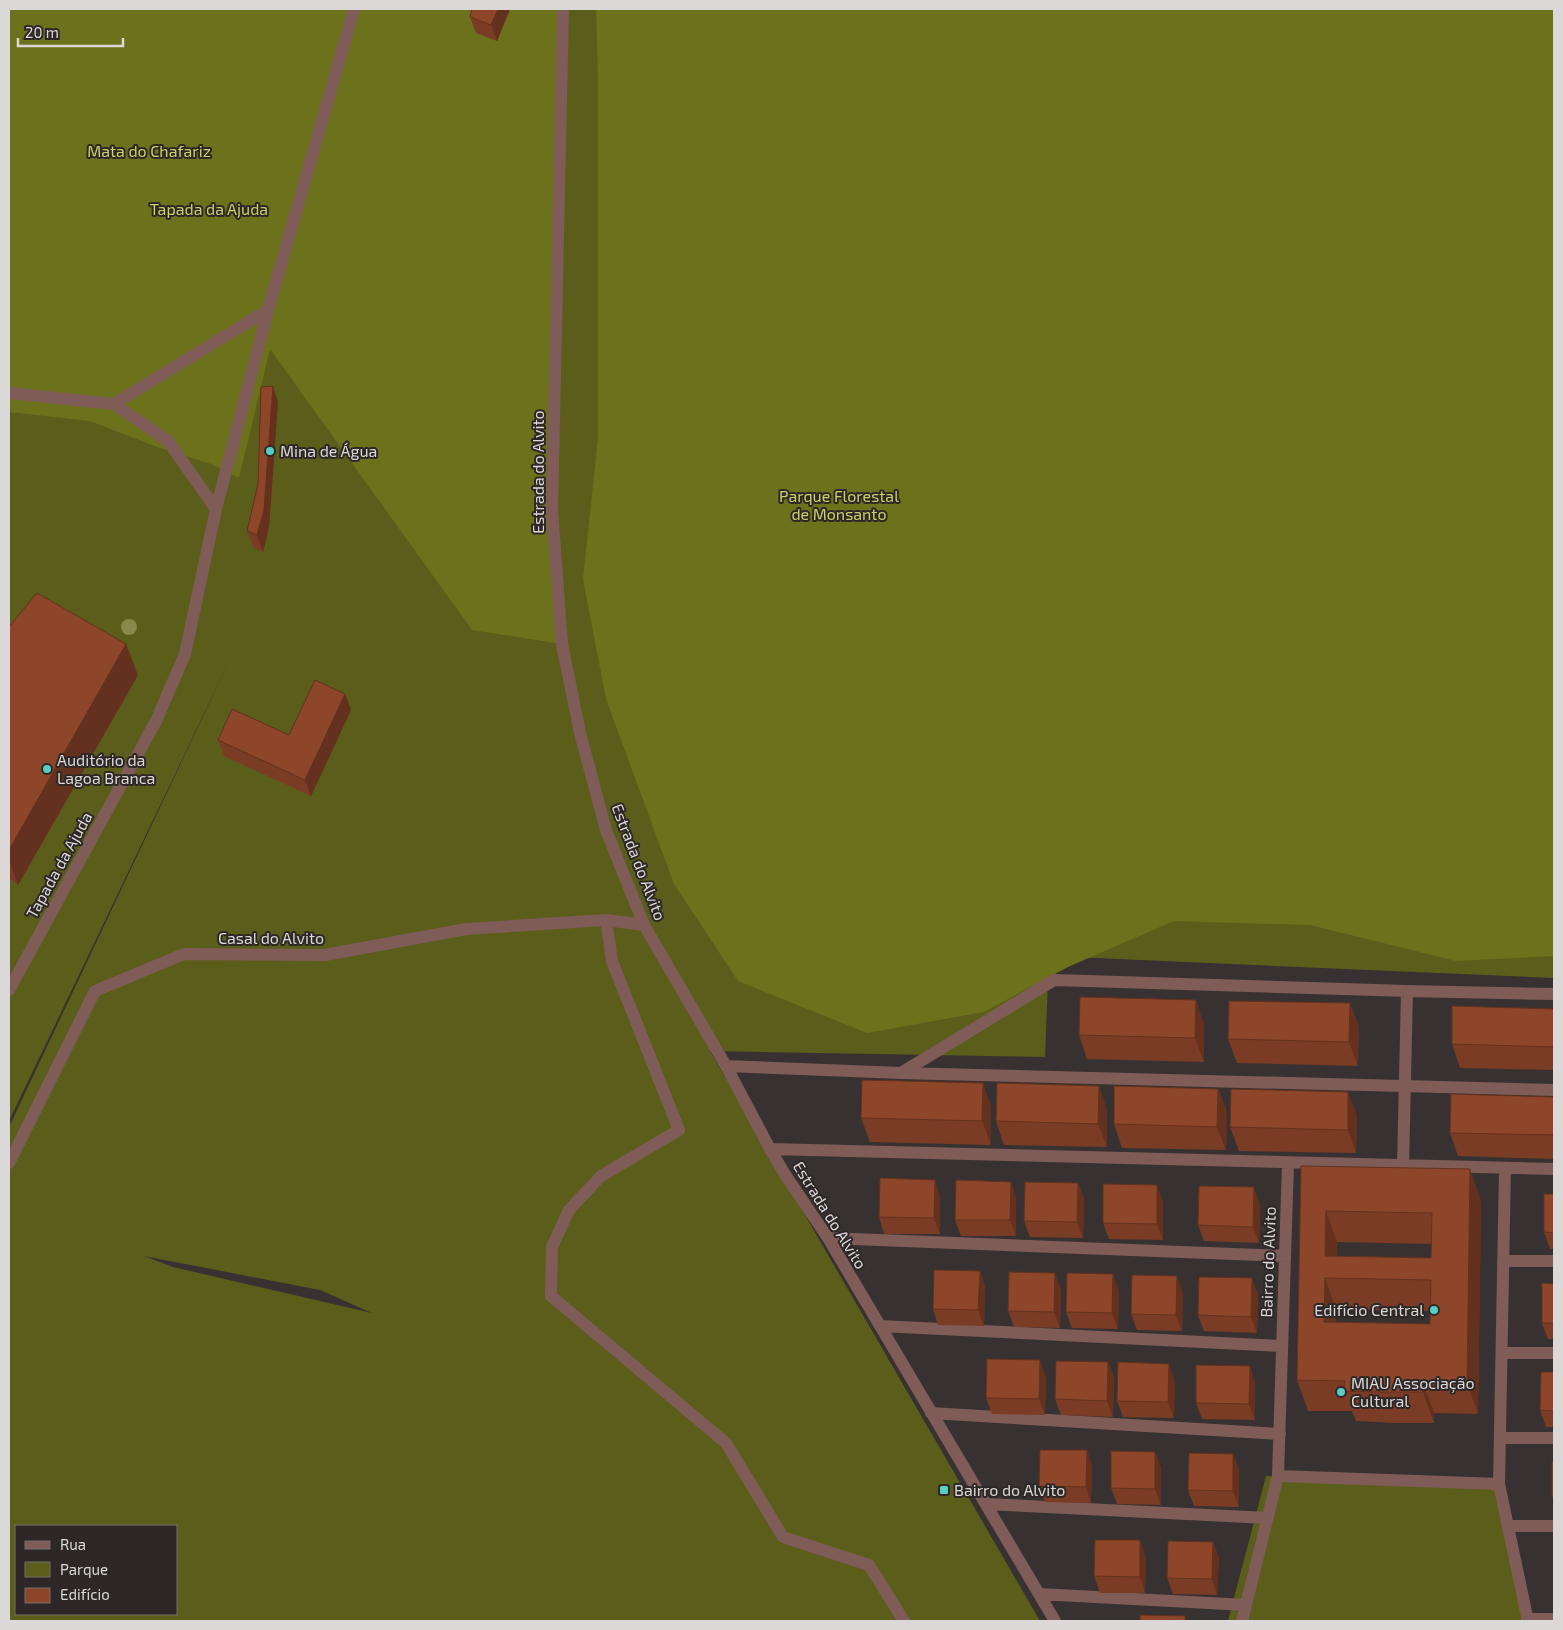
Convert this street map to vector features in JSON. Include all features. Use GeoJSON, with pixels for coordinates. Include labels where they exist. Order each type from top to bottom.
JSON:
{"type":"FeatureCollection","features":[{"type":"Feature","properties":{"kind":"street","name":"Tapada da Ajuda"},"geometry":{"type":"LineString","coordinates":[[9,990],[156,721],[185,654],[216,509],[268,310],[354,9]]}},
{"type":"Feature","properties":{"kind":"street","name":"Estrada do Alvito"},"geometry":{"type":"LineString","coordinates":[[563,9],[552,510],[562,644],[580,733],[606,830],[644,925],[726,1066],[770,1149],[828,1238],[1055,1621]]}},
{"type":"Feature","properties":{"kind":"street"},"geometry":{"type":"LineString","coordinates":[[114,404],[268,310]]}},
{"type":"Feature","properties":{"kind":"street"},"geometry":{"type":"LineString","coordinates":[[9,393],[114,404],[168,441],[216,509]]}},
{"type":"Feature","properties":{"kind":"street"},"geometry":{"type":"LineString","coordinates":[[606,920],[612,961],[679,1130],[601,1176],[569,1210],[552,1248],[551,1296],[726,1443],[783,1537],[869,1565],[904,1621]]}},
{"type":"Feature","properties":{"kind":"street","name":"Casal do Alvito"},"geometry":{"type":"LineString","coordinates":[[9,1163],[95,991],[184,954],[325,955],[466,929],[606,920],[644,925]]}},
{"type":"Feature","properties":{"kind":"street"},"geometry":{"type":"LineString","coordinates":[[900,1073],[1054,980],[1554,994]]}},
{"type":"Feature","properties":{"kind":"street"},"geometry":{"type":"LineString","coordinates":[[1403,1166],[1407,991]]}},
{"type":"Feature","properties":{"kind":"street"},"geometry":{"type":"LineString","coordinates":[[726,1066],[900,1073],[1554,1090]]}},
{"type":"Feature","properties":{"kind":"street"},"geometry":{"type":"LineString","coordinates":[[770,1149],[1288,1164],[1554,1169]]}},
{"type":"Feature","properties":{"kind":"street","name":"Bairro do Alvito"},"geometry":{"type":"LineString","coordinates":[[1242,1621],[1278,1476],[1288,1164]]}},
{"type":"Feature","properties":{"kind":"street"},"geometry":{"type":"LineString","coordinates":[[1505,1169],[1499,1484],[1527,1620],[1554,1619]]}},
{"type":"Feature","properties":{"kind":"street"},"geometry":{"type":"LineString","coordinates":[[828,1238],[1285,1256]]}},
{"type":"Feature","properties":{"kind":"street"},"geometry":{"type":"LineString","coordinates":[[1503,1261],[1554,1261]]}},
{"type":"Feature","properties":{"kind":"street"},"geometry":{"type":"LineString","coordinates":[[880,1326],[1282,1346]]}},
{"type":"Feature","properties":{"kind":"street"},"geometry":{"type":"LineString","coordinates":[[1502,1353],[1554,1353]]}},
{"type":"Feature","properties":{"kind":"street"},"geometry":{"type":"LineString","coordinates":[[930,1413],[1280,1434]]}},
{"type":"Feature","properties":{"kind":"street"},"geometry":{"type":"LineString","coordinates":[[1500,1438],[1554,1438]]}},
{"type":"Feature","properties":{"kind":"street"},"geometry":{"type":"LineString","coordinates":[[1278,1476],[1499,1484]]}},
{"type":"Feature","properties":{"kind":"street"},"geometry":{"type":"LineString","coordinates":[[986,1504],[1268,1518]]}},
{"type":"Feature","properties":{"kind":"street"},"geometry":{"type":"LineString","coordinates":[[1508,1526],[1554,1526]]}},
{"type":"Feature","properties":{"kind":"street"},"geometry":{"type":"LineString","coordinates":[[1039,1594],[1246,1605]]}},
{"type":"Feature","properties":{"kind":"green space","name":"Parque Florestal de Monsanto"},"geometry":{"type":"Polygon","coordinates":[[[9,9],[1554,9],[1554,978],[1049,956],[1045,1057],[710,1051],[1040,1621],[9,1621],[9,1127],[233,653],[9,1121],[9,9]],[[144,1256],[173,1267],[372,1313],[320,1290],[144,1256]]]}},
{"type":"Feature","properties":{"kind":"green space","name":"Tapada da Ajuda"},"geometry":{"type":"Polygon","coordinates":[[[9,9],[563,9],[552,510],[562,644],[472,630],[270,349],[239,478],[211,464],[157,447],[90,421],[9,412],[9,9]]]}},
{"type":"Feature","properties":{"kind":"green space"},"geometry":{"type":"Polygon","coordinates":[[[596,9],[1554,9],[1554,956],[1456,961],[1310,925],[1174,921],[1068,967],[984,1012],[867,1033],[738,981],[674,884],[606,699],[583,579],[598,438],[598,78],[596,9]]]}},
{"type":"Feature","properties":{"kind":"green space"},"geometry":{"type":"Polygon","coordinates":[[[1266,1476],[1497,1480],[1524,1621],[1228,1621],[1266,1476]]]}},
{"type":"Feature","properties":{"kind":"building"},"geometry":{"type":"Polygon","coordinates":[[[472,9],[498,9],[491,25],[470,17],[472,9]]]}},
{"type":"Feature","properties":{"kind":"building"},"geometry":{"type":"Polygon","coordinates":[[[273,386],[264,510],[257,535],[247,531],[258,484],[261,387],[273,386]]]}},
{"type":"Feature","properties":{"kind":"building","name":"Auditório da Lagoa Branca"},"geometry":{"type":"Polygon","coordinates":[[[37,593],[126,644],[9,850],[9,627],[37,593]]]}},
{"type":"Feature","properties":{"kind":"building"},"geometry":{"type":"Polygon","coordinates":[[[315,680],[345,694],[305,780],[218,740],[232,709],[289,735],[315,680]]]}},
{"type":"Feature","properties":{"kind":"building"},"geometry":{"type":"Polygon","coordinates":[[[1080,997],[1196,1000],[1195,1038],[1079,1035],[1080,997]]]}},
{"type":"Feature","properties":{"kind":"building"},"geometry":{"type":"Polygon","coordinates":[[[1229,1001],[1350,1003],[1349,1042],[1228,1039],[1229,1001]]]}},
{"type":"Feature","properties":{"kind":"building"},"geometry":{"type":"Polygon","coordinates":[[[1452,1006],[1554,1009],[1554,1047],[1452,1044],[1452,1006]]]}},
{"type":"Feature","properties":{"kind":"building"},"geometry":{"type":"Polygon","coordinates":[[[862,1080],[983,1083],[982,1121],[861,1118],[862,1080]]]}},
{"type":"Feature","properties":{"kind":"building"},"geometry":{"type":"Polygon","coordinates":[[[997,1083],[1099,1086],[1098,1124],[996,1121],[997,1083]]]}},
{"type":"Feature","properties":{"kind":"building"},"geometry":{"type":"Polygon","coordinates":[[[1114,1086],[1218,1089],[1217,1127],[1114,1124],[1114,1086]]]}},
{"type":"Feature","properties":{"kind":"building"},"geometry":{"type":"Polygon","coordinates":[[[1231,1089],[1348,1092],[1348,1130],[1230,1127],[1231,1089]]]}},
{"type":"Feature","properties":{"kind":"building"},"geometry":{"type":"Polygon","coordinates":[[[1451,1094],[1554,1097],[1554,1135],[1450,1133],[1451,1094]]]}},
{"type":"Feature","properties":{"kind":"building"},"geometry":{"type":"Polygon","coordinates":[[[1301,1166],[1470,1169],[1467,1383],[1423,1382],[1423,1392],[1383,1392],[1344,1391],[1345,1381],[1297,1380],[1301,1166]],[[1326,1211],[1325,1256],[1431,1258],[1432,1213],[1326,1211]],[[1325,1278],[1324,1322],[1430,1324],[1431,1280],[1325,1278]]]}},
{"type":"Feature","properties":{"kind":"building"},"geometry":{"type":"Polygon","coordinates":[[[880,1178],[935,1180],[934,1218],[879,1217],[880,1178]]]}},
{"type":"Feature","properties":{"kind":"building"},"geometry":{"type":"Polygon","coordinates":[[[956,1180],[1011,1182],[1010,1220],[955,1220],[956,1180]]]}},
{"type":"Feature","properties":{"kind":"building"},"geometry":{"type":"Polygon","coordinates":[[[1025,1182],[1078,1183],[1077,1222],[1024,1221],[1025,1182]]]}},
{"type":"Feature","properties":{"kind":"building"},"geometry":{"type":"Polygon","coordinates":[[[1103,1184],[1157,1185],[1157,1224],[1103,1223],[1103,1184]]]}},
{"type":"Feature","properties":{"kind":"building"},"geometry":{"type":"Polygon","coordinates":[[[1199,1186],[1254,1187],[1253,1227],[1198,1225],[1199,1186]]]}},
{"type":"Feature","properties":{"kind":"building"},"geometry":{"type":"Polygon","coordinates":[[[1544,1194],[1554,1194],[1554,1233],[1544,1232],[1544,1194]]]}},
{"type":"Feature","properties":{"kind":"building"},"geometry":{"type":"Polygon","coordinates":[[[934,1270],[980,1271],[978,1310],[933,1309],[934,1270]]]}},
{"type":"Feature","properties":{"kind":"building"},"geometry":{"type":"Polygon","coordinates":[[[1009,1272],[1055,1273],[1054,1312],[1008,1311],[1009,1272]]]}},
{"type":"Feature","properties":{"kind":"building"},"geometry":{"type":"Polygon","coordinates":[[[1067,1273],[1113,1274],[1112,1313],[1066,1312],[1067,1273]]]}},
{"type":"Feature","properties":{"kind":"building"},"geometry":{"type":"Polygon","coordinates":[[[1132,1275],[1177,1276],[1176,1315],[1131,1314],[1132,1275]]]}},
{"type":"Feature","properties":{"kind":"building"},"geometry":{"type":"Polygon","coordinates":[[[1199,1277],[1252,1278],[1251,1317],[1198,1315],[1199,1277]]]}},
{"type":"Feature","properties":{"kind":"building"},"geometry":{"type":"Polygon","coordinates":[[[1542,1283],[1554,1284],[1554,1323],[1542,1323],[1542,1283]]]}},
{"type":"Feature","properties":{"kind":"building"},"geometry":{"type":"Polygon","coordinates":[[[987,1359],[1040,1360],[1039,1399],[986,1398],[987,1359]]]}},
{"type":"Feature","properties":{"kind":"building"},"geometry":{"type":"Polygon","coordinates":[[[1056,1361],[1108,1362],[1107,1401],[1055,1399],[1056,1361]]]}},
{"type":"Feature","properties":{"kind":"building"},"geometry":{"type":"Polygon","coordinates":[[[1118,1362],[1169,1364],[1168,1402],[1117,1401],[1118,1362]]]}},
{"type":"Feature","properties":{"kind":"building"},"geometry":{"type":"Polygon","coordinates":[[[1196,1365],[1250,1366],[1249,1404],[1196,1403],[1196,1365]]]}},
{"type":"Feature","properties":{"kind":"building"},"geometry":{"type":"Polygon","coordinates":[[[1541,1372],[1554,1372],[1554,1411],[1540,1410],[1541,1372]]]}},
{"type":"Feature","properties":{"kind":"building"},"geometry":{"type":"Polygon","coordinates":[[[1040,1450],[1087,1450],[1086,1487],[1039,1486],[1040,1450]]]}},
{"type":"Feature","properties":{"kind":"building"},"geometry":{"type":"Polygon","coordinates":[[[1111,1451],[1155,1452],[1155,1489],[1111,1488],[1111,1451]]]}},
{"type":"Feature","properties":{"kind":"building"},"geometry":{"type":"Polygon","coordinates":[[[1189,1453],[1233,1454],[1233,1491],[1188,1490],[1189,1453]]]}},
{"type":"Feature","properties":{"kind":"building"},"geometry":{"type":"Polygon","coordinates":[[[1552,1461],[1554,1461],[1554,1497],[1552,1497],[1552,1461]]]}},
{"type":"Feature","properties":{"kind":"building"},"geometry":{"type":"Polygon","coordinates":[[[1095,1540],[1140,1540],[1140,1577],[1094,1576],[1095,1540]]]}},
{"type":"Feature","properties":{"kind":"building"},"geometry":{"type":"Polygon","coordinates":[[[1168,1541],[1213,1542],[1212,1579],[1167,1578],[1168,1541]]]}},
{"type":"Feature","properties":{"kind":"building"},"geometry":{"type":"Polygon","coordinates":[[[1140,1615],[1185,1616],[1185,1621],[1140,1621],[1140,1615]]]}},
{"type":"Feature","properties":{"kind":"place","name":"Mina de Água"},"geometry":{"type":"Point","coordinates":[270,451]}},
{"type":"Feature","properties":{"kind":"place","name":"Auditório da Lagoa Branca"},"geometry":{"type":"Point","coordinates":[47,769]}},
{"type":"Feature","properties":{"kind":"place","name":"Edifício Central"},"geometry":{"type":"Point","coordinates":[1434,1310]}},
{"type":"Feature","properties":{"kind":"place","name":"MIAU Associação Cultural"},"geometry":{"type":"Point","coordinates":[1341,1392]}},
{"type":"Feature","properties":{"kind":"place","name":"Bairro do Alvito"},"geometry":{"type":"Point","coordinates":[944,1490]}},
{"type":"Feature","properties":{"kind":"park label","name":"Mata do Chafariz"},"geometry":{"type":"Point","coordinates":[149,151]}}]}
